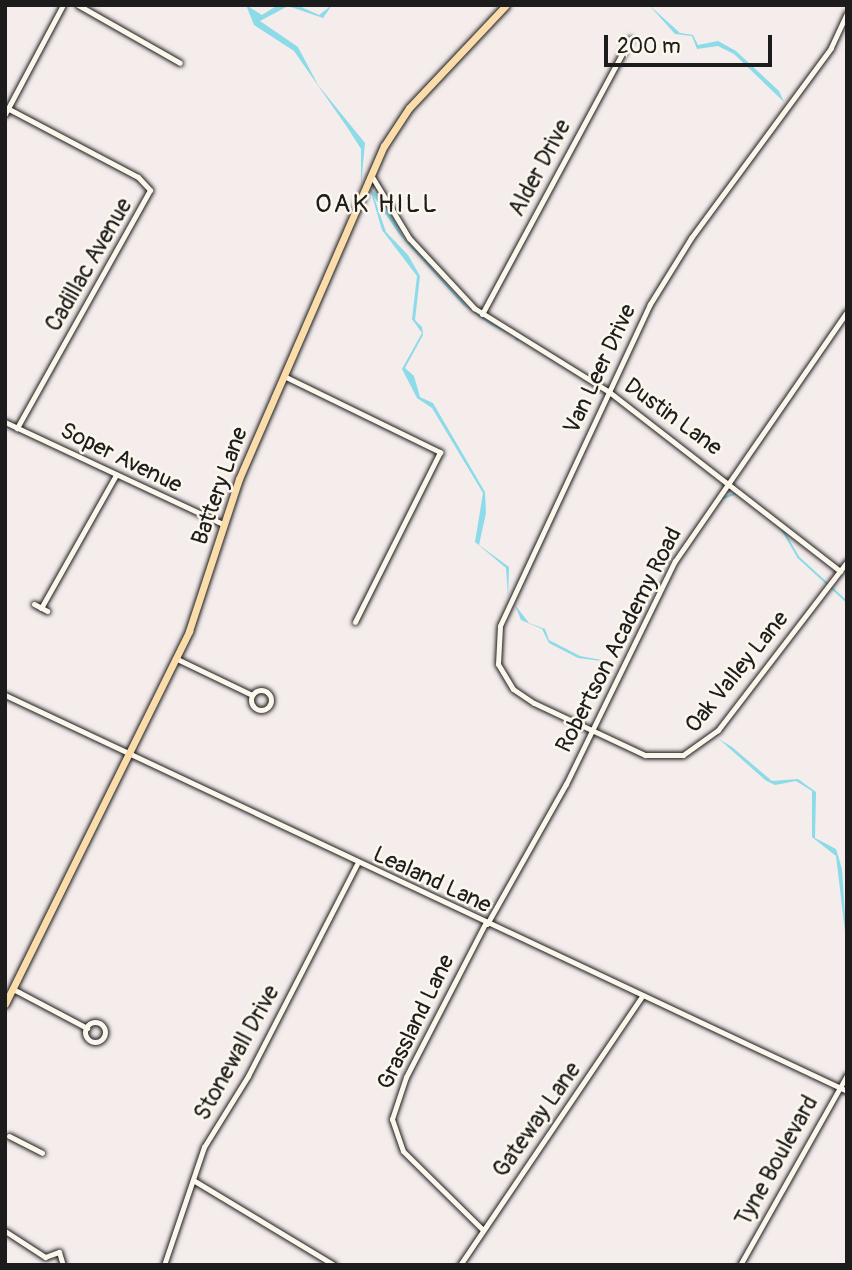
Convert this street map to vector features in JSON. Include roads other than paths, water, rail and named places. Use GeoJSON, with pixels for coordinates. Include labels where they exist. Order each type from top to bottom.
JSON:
{"type":"FeatureCollection","features":[{"type":"Feature","properties":{"kind":"main road","name":"Battery Lane"},"geometry":{"type":"LineString","coordinates":[[5,1004],[176,658],[203,597],[223,524],[372,175],[404,115],[506,5]]}},
{"type":"Feature","properties":{"kind":"street"},"geometry":{"type":"LineString","coordinates":[[6,111],[63,5]]}},
{"type":"Feature","properties":{"kind":"street"},"geometry":{"type":"LineString","coordinates":[[78,5],[180,63]]}},
{"type":"Feature","properties":{"kind":"street","name":"Van Leer Drive"},"geometry":{"type":"LineString","coordinates":[[592,731],[516,692],[501,671],[496,643],[608,391],[677,257],[821,64],[847,13]]}},
{"type":"Feature","properties":{"kind":"street","name":"Alder Drive"},"geometry":{"type":"LineString","coordinates":[[482,314],[630,39]]}},
{"type":"Feature","properties":{"kind":"street","name":"Cadillac Avenue"},"geometry":{"type":"LineString","coordinates":[[6,111],[150,190],[17,428]]}},
{"type":"Feature","properties":{"kind":"street","name":"Dustin Lane"},"geometry":{"type":"LineString","coordinates":[[372,175],[409,237],[482,314],[608,391],[729,480],[840,571]]}},
{"type":"Feature","properties":{"kind":"street","name":"Robertson Academy Road"},"geometry":{"type":"LineString","coordinates":[[486,924],[592,731],[675,561],[847,312]]}},
{"type":"Feature","properties":{"kind":"street"},"geometry":{"type":"LineString","coordinates":[[284,376],[440,452],[355,622]]}},
{"type":"Feature","properties":{"kind":"street","name":"Soper Avenue"},"geometry":{"type":"LineString","coordinates":[[5,422],[223,524]]}},
{"type":"Feature","properties":{"kind":"street"},"geometry":{"type":"LineString","coordinates":[[34,604],[44,610],[116,475]]}},
{"type":"Feature","properties":{"kind":"street","name":"Oak Valley Lane"},"geometry":{"type":"LineString","coordinates":[[592,731],[652,757],[678,756],[702,746],[847,562]]}},
{"type":"Feature","properties":{"kind":"street"},"geometry":{"type":"LineString","coordinates":[[176,658],[253,695]]}},
{"type":"Feature","properties":{"kind":"street","name":"Lealand Lane"},"geometry":{"type":"LineString","coordinates":[[5,695],[356,864],[847,1091]]}},
{"type":"Feature","properties":{"kind":"street","name":"Stonewall Drive"},"geometry":{"type":"LineString","coordinates":[[164,1265],[207,1141],[248,1076],[356,864]]}},
{"type":"Feature","properties":{"kind":"street","name":"Grassland Lane"},"geometry":{"type":"LineString","coordinates":[[482,1229],[402,1151],[392,1119],[407,1077],[486,924]]}},
{"type":"Feature","properties":{"kind":"street"},"geometry":{"type":"LineString","coordinates":[[13,989],[87,1028]]}},
{"type":"Feature","properties":{"kind":"street","name":"Gateway Lane"},"geometry":{"type":"LineString","coordinates":[[460,1265],[642,996]]}},
{"type":"Feature","properties":{"kind":"street","name":"Tyne Boulevard"},"geometry":{"type":"LineString","coordinates":[[740,1265],[847,1075]]}},
{"type":"Feature","properties":{"kind":"street"},"geometry":{"type":"LineString","coordinates":[[6,1134],[41,1153]]}},
{"type":"Feature","properties":{"kind":"street"},"geometry":{"type":"LineString","coordinates":[[193,1180],[334,1265]]}},
{"type":"Feature","properties":{"kind":"street"},"geometry":{"type":"LineString","coordinates":[[5,1231],[45,1257]]}},
{"type":"Feature","properties":{"kind":"street"},"geometry":{"type":"LineString","coordinates":[[45,1257],[59,1252],[63,1265]]}},
{"type":"Feature","properties":{"kind":"street"},"geometry":{"type":"LineString","coordinates":[[45,1257],[45,1265]]}},
{"type":"Feature","properties":{"kind":"water"},"geometry":{"type":"Polygon","coordinates":[[[246,5],[262,15],[278,5],[297,5],[319,15],[332,5],[323,18],[288,6],[260,21],[298,47],[318,85],[365,143],[361,186],[361,149],[349,130],[294,51],[254,25],[246,5]]]}},
{"type":"Feature","properties":{"kind":"water"},"geometry":{"type":"Polygon","coordinates":[[[649,5],[680,33],[693,35],[698,45],[718,41],[736,51],[779,91],[784,102],[734,54],[718,46],[697,49],[692,36],[675,34],[649,5]]]}},
{"type":"Feature","properties":{"kind":"water"},"geometry":{"type":"Polygon","coordinates":[[[370,189],[381,198],[404,238],[470,310],[399,234],[374,197],[386,232],[408,255],[420,276],[415,320],[422,327],[423,335],[405,368],[414,376],[420,397],[433,403],[485,492],[486,513],[479,545],[509,567],[508,597],[506,568],[475,542],[483,493],[432,408],[417,398],[402,369],[422,333],[412,319],[417,276],[382,230],[370,189]]]}},
{"type":"Feature","properties":{"kind":"water"},"geometry":{"type":"Polygon","coordinates":[[[470,310],[511,335],[491,325],[470,310]]]}},
{"type":"Feature","properties":{"kind":"water"},"geometry":{"type":"Polygon","coordinates":[[[515,605],[529,623],[545,629],[549,640],[580,656],[618,663],[578,658],[549,643],[542,629],[521,620],[515,605]]]}},
{"type":"Feature","properties":{"kind":"water"},"geometry":{"type":"Polygon","coordinates":[[[719,739],[772,781],[798,779],[816,792],[815,838],[836,849],[842,869],[847,948],[836,856],[812,837],[812,791],[796,781],[775,785],[765,780],[719,739]]]}},
{"type":"Feature","properties":{"kind":"waterway"},"geometry":{"type":"LineString","coordinates":[[723,498],[737,493]]}},
{"type":"Feature","properties":{"kind":"waterway"},"geometry":{"type":"LineString","coordinates":[[782,529],[798,557],[847,602]]}},
{"type":"Feature","properties":{"kind":"district","name":"OAK HILL"},"geometry":{"type":"Point","coordinates":[377,205]}}]}
